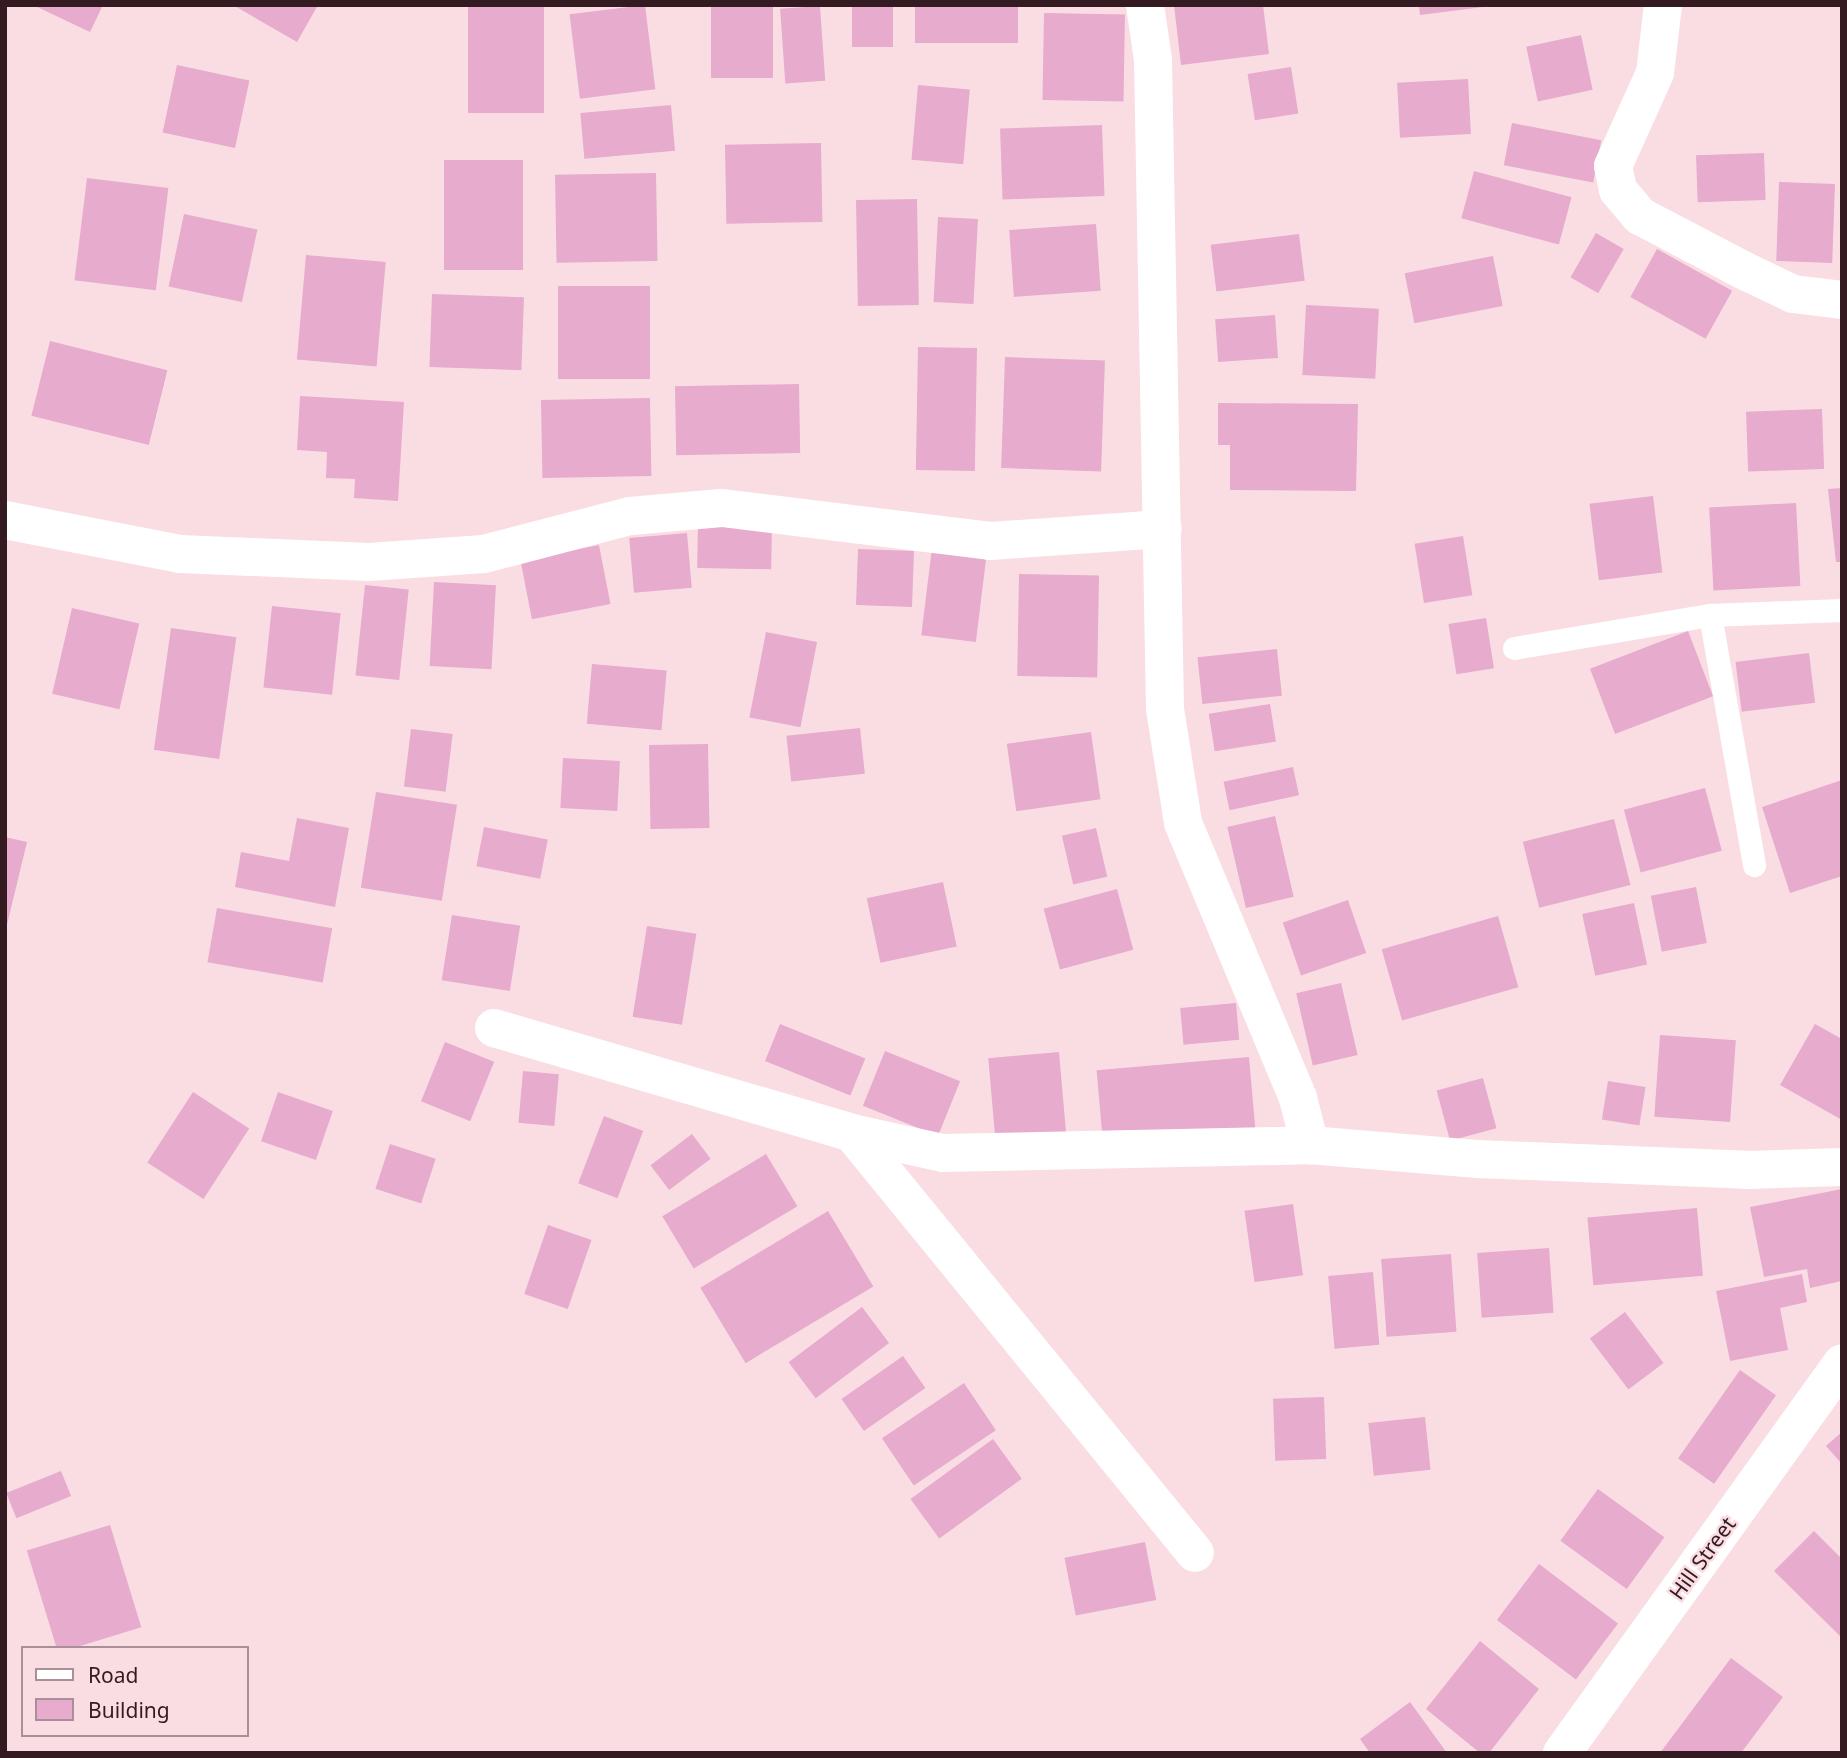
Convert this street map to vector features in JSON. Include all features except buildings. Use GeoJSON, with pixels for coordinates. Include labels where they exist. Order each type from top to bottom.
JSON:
{"type":"FeatureCollection","features":[{"type":"Feature","properties":{"kind":"street"},"geometry":{"type":"LineString","coordinates":[[1145,5],[1153,60],[1165,709],[1184,823],[1298,1098],[1310,1145]]}},
{"type":"Feature","properties":{"kind":"street"},"geometry":{"type":"LineString","coordinates":[[1662,5],[1655,73],[1614,166],[1618,190],[1640,216],[1743,270],[1793,293],[1842,300]]}},
{"type":"Feature","properties":{"kind":"street"},"geometry":{"type":"LineString","coordinates":[[5,520],[180,554],[369,562],[485,554],[630,516],[722,508],[990,541],[1163,529]]}},
{"type":"Feature","properties":{"kind":"street"},"geometry":{"type":"LineString","coordinates":[[494,1028],[852,1133],[943,1153],[991,1155],[1310,1145],[1532,1162],[1747,1170],[1842,1167]]}},
{"type":"Feature","properties":{"kind":"street"},"geometry":{"type":"LineString","coordinates":[[852,1133],[1195,1553]]}},
{"type":"Feature","properties":{"kind":"street","name":"Hill Street"},"geometry":{"type":"LineString","coordinates":[[1562,1753],[1842,1363]]}},
{"type":"Feature","properties":{"kind":"lane"},"geometry":{"type":"LineString","coordinates":[[1514,648],[1710,615],[1842,610]]}},
{"type":"Feature","properties":{"kind":"lane"},"geometry":{"type":"LineString","coordinates":[[1710,615],[1754,865]]}}]}
